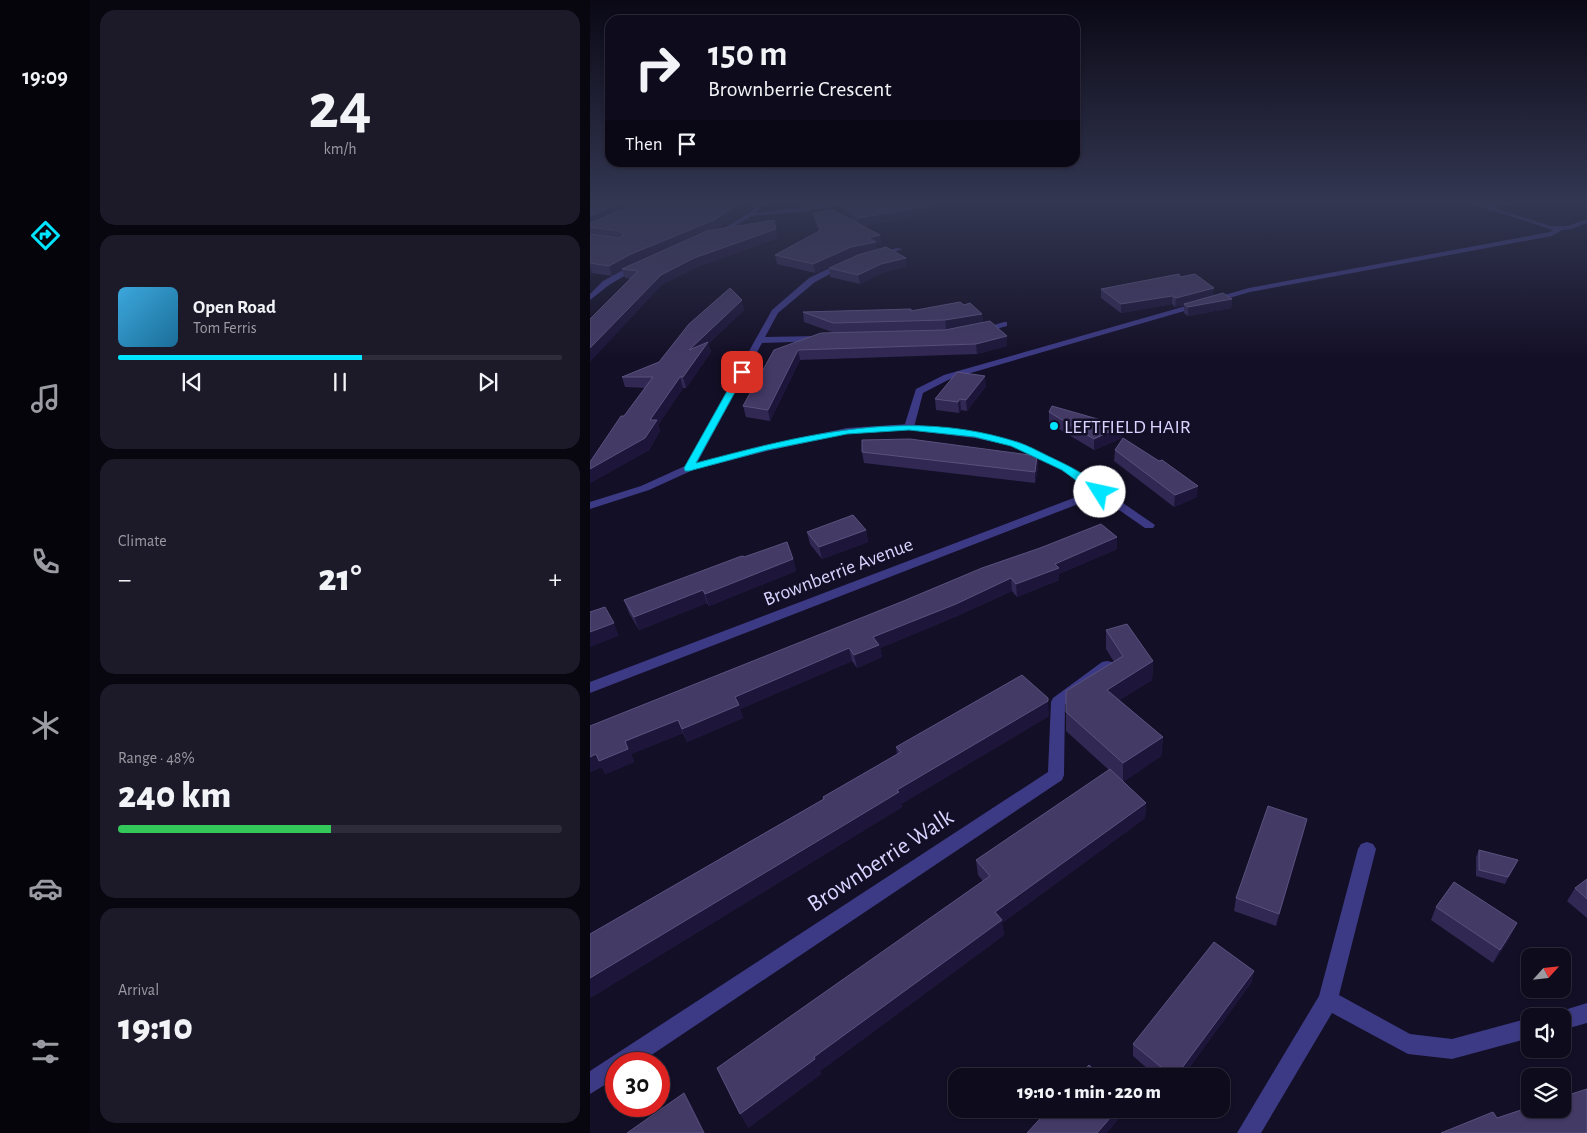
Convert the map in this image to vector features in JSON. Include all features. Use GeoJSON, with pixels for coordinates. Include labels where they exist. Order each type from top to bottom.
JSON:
{"type":"FeatureCollection","features":[{"type":"Feature","properties":{"kind":"street"},"geometry":{"type":"LineString","coordinates":[[866,257],[875,255]]}},
{"type":"Feature","properties":{"kind":"street"},"geometry":{"type":"LineString","coordinates":[[909,427],[919,391],[946,377],[1249,290],[1439,255]]}},
{"type":"Feature","properties":{"kind":"street"},"geometry":{"type":"LineString","coordinates":[[689,468],[775,312],[812,280],[848,263]]}},
{"type":"Feature","properties":{"kind":"street"},"geometry":{"type":"LineString","coordinates":[[590,298],[606,283],[642,264]]}},
{"type":"Feature","properties":{"kind":"street"},"geometry":{"type":"LineString","coordinates":[[971,332],[1004,324]]}},
{"type":"Feature","properties":{"kind":"street"},"geometry":{"type":"LineString","coordinates":[[759,340],[828,338]]}},
{"type":"Feature","properties":{"kind":"street"},"geometry":{"type":"LineString","coordinates":[[590,506],[644,488],[689,468],[766,448],[847,431],[909,427],[975,435],[1014,444],[1065,468],[1148,525]]}},
{"type":"Feature","properties":{"kind":"street","name":"Brownberrie Avenue"},"geometry":{"type":"LineString","coordinates":[[590,688],[1100,492]]}},
{"type":"Feature","properties":{"kind":"street","name":"Brownberrie Walk"},"geometry":{"type":"LineString","coordinates":[[638,1052],[1056,776],[1058,702],[1108,666]]}},
{"type":"Feature","properties":{"kind":"street"},"geometry":{"type":"LineString","coordinates":[[1248,1133],[1328,1000],[1367,849]]}},
{"type":"Feature","properties":{"kind":"street"},"geometry":{"type":"LineString","coordinates":[[1328,1000],[1408,1044],[1452,1049],[1521,1030]]}},
{"type":"Feature","properties":{"kind":"street"},"geometry":{"type":"LineString","coordinates":[[1571,1017],[1587,1013]]}},
{"type":"Feature","properties":{"kind":"street","name":"Brownberrie Walk"},"geometry":{"type":"LineString","coordinates":[[590,1083],[605,1073]]}},
{"type":"Feature","properties":{"kind":"building"},"geometry":{"type":"Polygon","coordinates":[[[590,255],[629,255],[609,266],[590,263],[590,255]]]}},
{"type":"Feature","properties":{"kind":"building"},"geometry":{"type":"Polygon","coordinates":[[[654,255],[703,255],[661,275],[590,348],[590,319],[638,271],[622,269],[654,255]]]}},
{"type":"Feature","properties":{"kind":"building"},"geometry":{"type":"Polygon","coordinates":[[[775,255],[833,255],[813,264],[775,255]]]}},
{"type":"Feature","properties":{"kind":"building"},"geometry":{"type":"Polygon","coordinates":[[[858,255],[900,255],[906,258],[881,264],[858,275],[829,268],[858,255]]]}},
{"type":"Feature","properties":{"kind":"building"},"geometry":{"type":"Polygon","coordinates":[[[1179,274],[1180,277],[1195,274],[1214,288],[1176,298],[1172,296],[1121,304],[1101,289],[1179,274]]]}},
{"type":"Feature","properties":{"kind":"building"},"geometry":{"type":"Polygon","coordinates":[[[730,288],[742,300],[689,350],[708,342],[683,377],[680,377],[650,420],[657,420],[645,438],[590,469],[590,462],[621,416],[624,416],[653,377],[622,377],[659,362],[689,324],[730,288]]]}},
{"type":"Feature","properties":{"kind":"building"},"geometry":{"type":"Polygon","coordinates":[[[1223,293],[1232,299],[1188,307],[1184,304],[1223,293]]]}},
{"type":"Feature","properties":{"kind":"building"},"geometry":{"type":"Polygon","coordinates":[[[960,302],[964,305],[970,303],[982,314],[945,320],[833,323],[803,312],[911,309],[911,311],[960,302]]]}},
{"type":"Feature","properties":{"kind":"building"},"geometry":{"type":"Polygon","coordinates":[[[990,321],[1007,336],[976,344],[798,350],[768,410],[743,406],[774,350],[821,333],[945,330],[990,321]]]}},
{"type":"Feature","properties":{"kind":"building"},"geometry":{"type":"Polygon","coordinates":[[[957,372],[985,376],[966,400],[960,399],[958,402],[935,399],[957,372]]]}},
{"type":"Feature","properties":{"kind":"building"},"geometry":{"type":"Polygon","coordinates":[[[1052,406],[1122,426],[1094,439],[1049,412],[1052,406]]]}},
{"type":"Feature","properties":{"kind":"building"},"geometry":{"type":"Polygon","coordinates":[[[1123,438],[1159,461],[1162,460],[1198,486],[1175,495],[1115,450],[1123,438]]]}},
{"type":"Feature","properties":{"kind":"building"},"geometry":{"type":"Polygon","coordinates":[[[910,439],[1037,456],[1035,472],[862,452],[862,440],[910,439]]]}},
{"type":"Feature","properties":{"kind":"building"},"geometry":{"type":"Polygon","coordinates":[[[853,515],[866,530],[819,547],[807,532],[853,515]]]}},
{"type":"Feature","properties":{"kind":"building"},"geometry":{"type":"Polygon","coordinates":[[[1101,524],[1117,537],[1055,564],[1059,568],[1016,584],[1011,578],[956,604],[873,637],[879,645],[854,655],[849,648],[735,697],[739,705],[682,729],[678,720],[625,741],[628,749],[599,761],[596,754],[590,757],[590,726],[982,568],[1101,524]]]}},
{"type":"Feature","properties":{"kind":"building"},"geometry":{"type":"Polygon","coordinates":[[[787,542],[793,559],[705,594],[703,590],[634,617],[624,600],[739,557],[787,542]]]}},
{"type":"Feature","properties":{"kind":"building"},"geometry":{"type":"Polygon","coordinates":[[[605,607],[614,623],[590,632],[590,612],[605,607]]]}},
{"type":"Feature","properties":{"kind":"building"},"geometry":{"type":"Polygon","coordinates":[[[1127,624],[1153,661],[1107,690],[1163,737],[1123,763],[1066,712],[1066,691],[1123,656],[1106,630],[1127,624]]]}},
{"type":"Feature","properties":{"kind":"building"},"geometry":{"type":"Polygon","coordinates":[[[1022,675],[1048,698],[1048,701],[897,790],[899,792],[590,978],[590,934],[824,799],[823,797],[901,752],[896,747],[1022,675]]]}},
{"type":"Feature","properties":{"kind":"building"},"geometry":{"type":"Polygon","coordinates":[[[1110,769],[1146,803],[995,912],[1002,920],[814,1057],[815,1059],[740,1114],[717,1068],[990,876],[976,860],[1110,769]]]}},
{"type":"Feature","properties":{"kind":"building"},"geometry":{"type":"Polygon","coordinates":[[[1268,806],[1307,819],[1279,914],[1236,898],[1268,806]]]}},
{"type":"Feature","properties":{"kind":"building"},"geometry":{"type":"Polygon","coordinates":[[[1479,850],[1518,860],[1508,877],[1479,870],[1479,850]]]}},
{"type":"Feature","properties":{"kind":"building"},"geometry":{"type":"Polygon","coordinates":[[[1587,879],[1587,899],[1575,888],[1587,879]]]}},
{"type":"Feature","properties":{"kind":"building"},"geometry":{"type":"Polygon","coordinates":[[[1454,882],[1517,923],[1500,950],[1436,907],[1454,882]]]}},
{"type":"Feature","properties":{"kind":"building"},"geometry":{"type":"Polygon","coordinates":[[[1214,942],[1254,971],[1182,1068],[1162,1068],[1133,1044],[1214,942]]]}},
{"type":"Feature","properties":{"kind":"building"},"geometry":{"type":"Polygon","coordinates":[[[1587,1089],[1587,1133],[1441,1133],[1493,1112],[1497,1118],[1521,1110],[1521,1118],[1571,1118],[1571,1094],[1587,1089]]]}},
{"type":"Feature","properties":{"kind":"building"},"geometry":{"type":"Polygon","coordinates":[[[684,1093],[704,1133],[627,1133],[650,1117],[670,1117],[670,1103],[684,1093]]]}},
{"type":"Feature","properties":{"kind":"building"},"geometry":{"type":"Polygon","coordinates":[[[1041,1118],[1110,1118],[1097,1133],[1027,1133],[1041,1118]]]}},
{"type":"Feature","properties":{"kind":"place","name":"LEFTFIELD HAIR"},"geometry":{"type":"Point","coordinates":[1054,426]}},
{"type":"Feature","properties":{"kind":"route"},"geometry":{"type":"LineString","coordinates":[[742,372],[689,468],[766,448],[847,431],[909,427],[975,435],[1014,444],[1065,468],[1100,492]]}}]}
